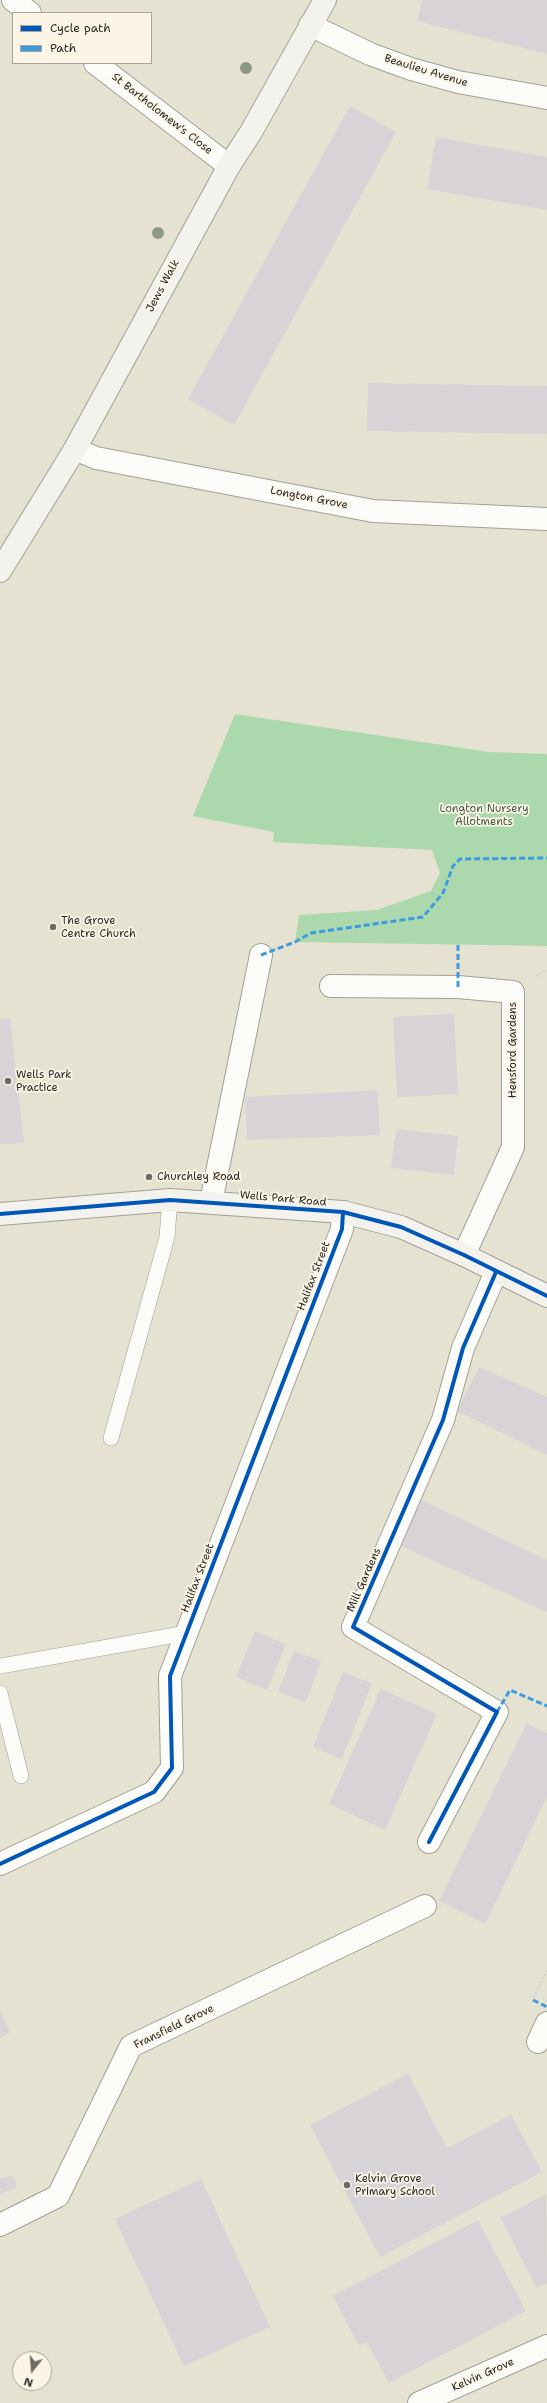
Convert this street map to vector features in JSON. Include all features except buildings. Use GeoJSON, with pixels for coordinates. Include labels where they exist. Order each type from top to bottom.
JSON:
{"type":"FeatureCollection","features":[{"type":"Feature","properties":{"kind":"street"},"geometry":{"type":"LineString","coordinates":[[13,0],[29,12]]}},
{"type":"Feature","properties":{"kind":"street","name":"Jews Walk"},"geometry":{"type":"LineString","coordinates":[[0,571],[74,449],[229,166],[251,132],[324,0]]}},
{"type":"Feature","properties":{"kind":"street","name":"Beaulieu Avenue"},"geometry":{"type":"LineString","coordinates":[[310,25],[370,54],[411,69],[458,82],[547,98]]}},
{"type":"Feature","properties":{"kind":"street","name":"St Bartholomew's Close"},"geometry":{"type":"LineString","coordinates":[[96,64],[229,166]]}},
{"type":"Feature","properties":{"kind":"street","name":"Longton Grove"},"geometry":{"type":"LineString","coordinates":[[74,449],[96,458],[373,511],[547,519]]}},
{"type":"Feature","properties":{"kind":"street"},"geometry":{"type":"LineString","coordinates":[[211,1202],[261,954]]}},
{"type":"Feature","properties":{"kind":"street","name":"Hensford Gardens"},"geometry":{"type":"LineString","coordinates":[[331,986],[458,987],[513,992],[513,1147],[464,1255]]}},
{"type":"Feature","properties":{"kind":"street","name":"Wells Park Road"},"geometry":{"type":"LineString","coordinates":[[0,1214],[170,1200],[343,1212],[401,1227],[464,1255],[547,1296]]}},
{"type":"Feature","properties":{"kind":"street","name":"Halifax Street"},"geometry":{"type":"LineString","coordinates":[[0,1864],[154,1792],[172,1768],[170,1676],[342,1229],[343,1212]]}},
{"type":"Feature","properties":{"kind":"street","name":"Mill Gardens"},"geometry":{"type":"LineString","coordinates":[[429,1842],[496,1712],[353,1627],[443,1420],[463,1348],[496,1272]]}},
{"type":"Feature","properties":{"kind":"street","name":"Fransfield Grove"},"geometry":{"type":"LineString","coordinates":[[0,2225],[58,2196],[131,2046],[425,1906]]}},
{"type":"Feature","properties":{"kind":"street","name":"Kelvin Grove"},"geometry":{"type":"LineString","coordinates":[[419,2403],[547,2346]]}},
{"type":"Feature","properties":{"kind":"lane"},"geometry":{"type":"LineString","coordinates":[[111,1438],[167,1236],[170,1200]]}},
{"type":"Feature","properties":{"kind":"lane"},"geometry":{"type":"LineString","coordinates":[[0,1666],[187,1633]]}},
{"type":"Feature","properties":{"kind":"lane"},"geometry":{"type":"LineString","coordinates":[[0,1693],[21,1776]]}},
{"type":"Feature","properties":{"kind":"path"},"geometry":{"type":"LineString","coordinates":[[532,2000],[547,1970]]}},
{"type":"Feature","properties":{"kind":"green space","name":"Longton Nursery Allotments"},"geometry":{"type":"Polygon","coordinates":[[[235,714],[489,752],[547,754],[547,946],[295,942],[299,915],[377,910],[431,891],[440,873],[432,850],[273,842],[274,832],[193,816],[235,714]]]}},
{"type":"Feature","properties":{"kind":"marked path"},"geometry":{"type":"LineString","coordinates":[[261,955],[295,942],[311,933],[423,917],[443,893],[453,866],[460,859],[547,858]]}},
{"type":"Feature","properties":{"kind":"marked path"},"geometry":{"type":"LineString","coordinates":[[458,945],[458,987]]}},
{"type":"Feature","properties":{"kind":"marked path"},"geometry":{"type":"LineString","coordinates":[[497,1712],[510,1690],[547,1706]]}},
{"type":"Feature","properties":{"kind":"marked path"},"geometry":{"type":"LineString","coordinates":[[533,2000],[547,2007]]}},
{"type":"Feature","properties":{"kind":"cycle path"},"geometry":{"type":"LineString","coordinates":[[0,1214],[170,1200],[343,1212],[401,1227],[464,1255],[547,1296]]}},
{"type":"Feature","properties":{"kind":"cycle path"},"geometry":{"type":"LineString","coordinates":[[0,1864],[154,1792],[172,1768],[170,1676],[342,1229],[343,1212]]}},
{"type":"Feature","properties":{"kind":"cycle path"},"geometry":{"type":"LineString","coordinates":[[429,1842],[497,1712],[353,1627],[443,1420],[463,1348],[496,1272]]}},
{"type":"Feature","properties":{"kind":"place","name":"The Grove Centre Church"},"geometry":{"type":"Point","coordinates":[53,927]}},
{"type":"Feature","properties":{"kind":"place","name":"Wells Park Practice"},"geometry":{"type":"Point","coordinates":[8,1081]}},
{"type":"Feature","properties":{"kind":"place","name":"Churchley Road"},"geometry":{"type":"Point","coordinates":[149,1177]}},
{"type":"Feature","properties":{"kind":"place","name":"Kelvin Grove Primary School"},"geometry":{"type":"Point","coordinates":[347,2185]}}]}
